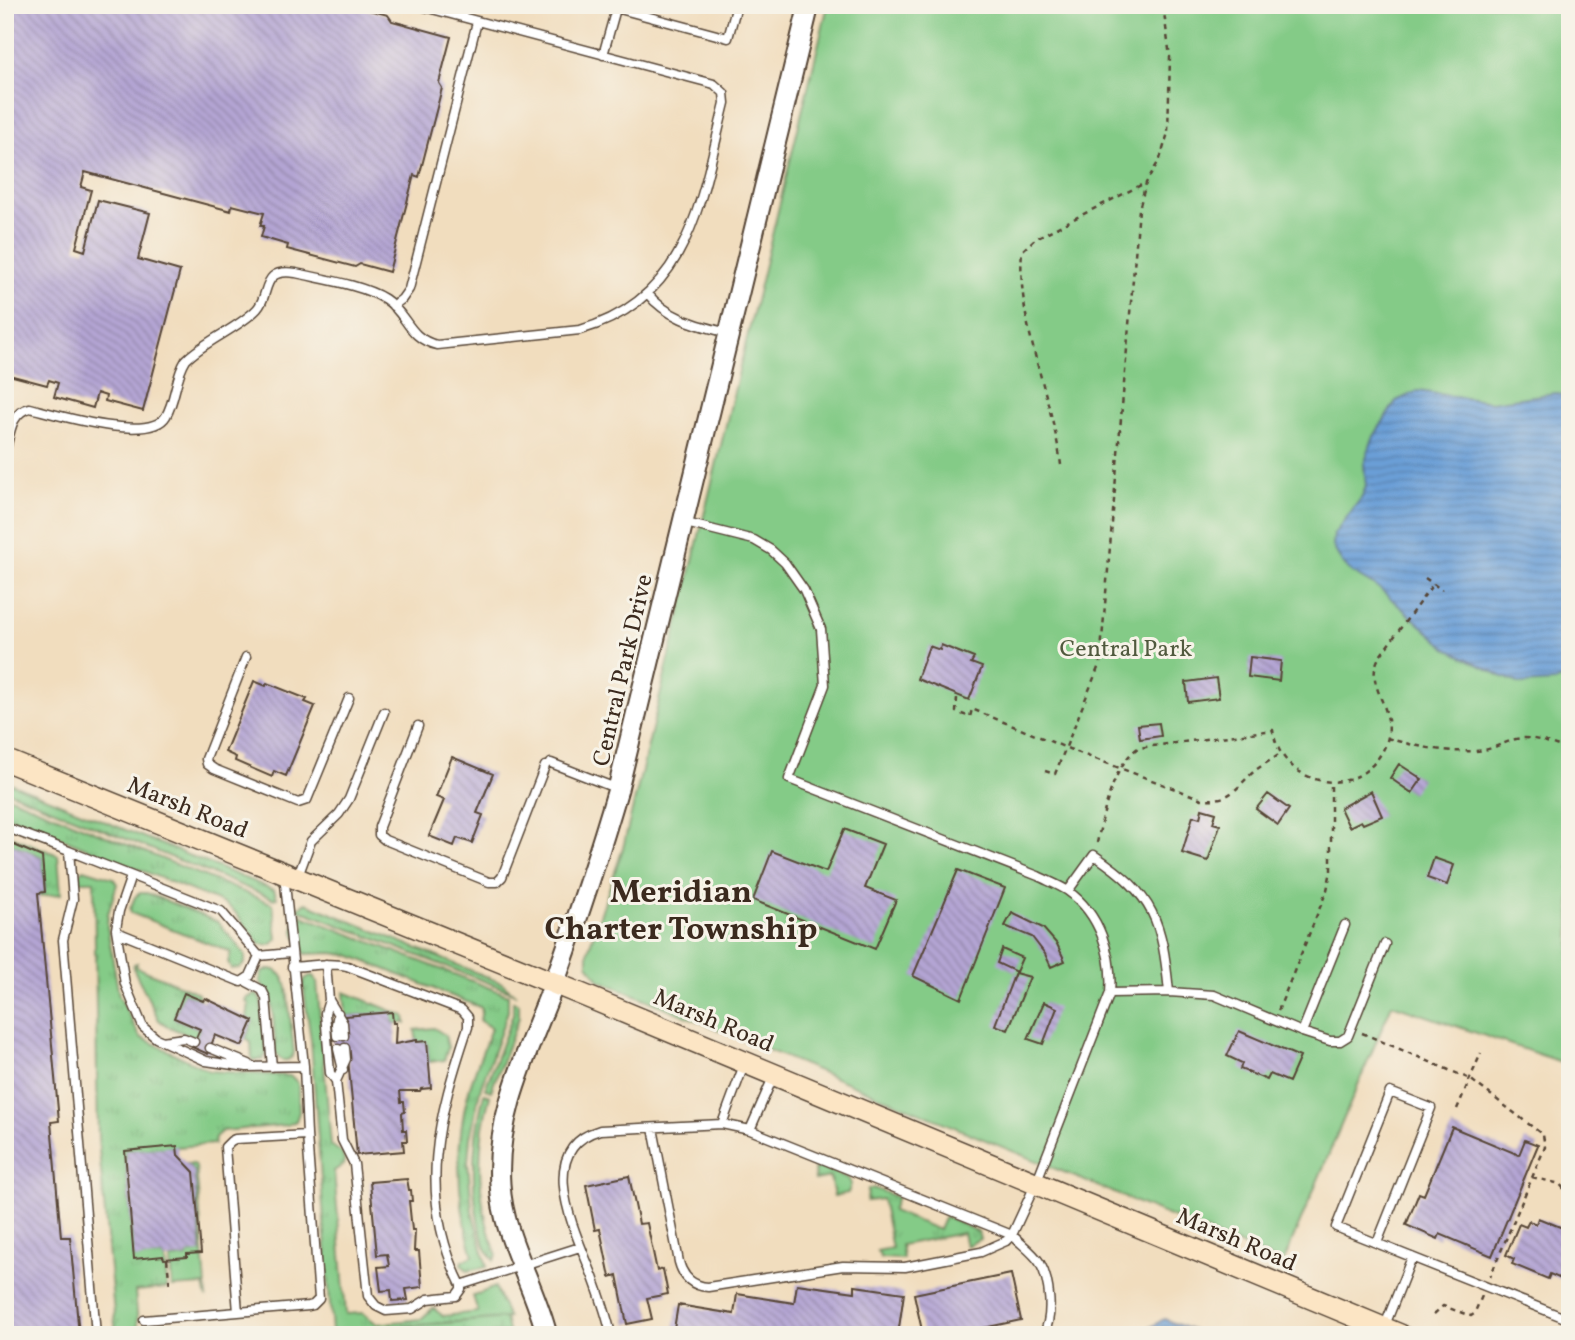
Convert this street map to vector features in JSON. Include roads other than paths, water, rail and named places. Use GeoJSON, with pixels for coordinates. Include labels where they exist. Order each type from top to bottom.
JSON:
{"type":"FeatureCollection","features":[{"type":"Feature","properties":{"kind":"main road","name":"Marsh Road"},"geometry":{"type":"LineString","coordinates":[[5,760],[554,983],[1392,1331]]}},
{"type":"Feature","properties":{"kind":"street","name":"Central Park Drive"},"geometry":{"type":"LineString","coordinates":[[547,1335],[533,1290],[521,1267],[506,1226],[499,1171],[502,1136],[513,1089],[596,866],[618,789],[809,5]]}},
{"type":"Feature","properties":{"kind":"lane"},"geometry":{"type":"LineString","coordinates":[[5,453],[16,415],[26,408],[112,425],[144,428],[156,425],[166,416],[186,360],[258,308],[267,283],[277,275],[289,272],[377,295],[393,306],[417,337],[428,343],[446,344],[580,330],[612,318],[647,293],[678,255],[695,222],[725,98],[721,89],[714,84],[417,5]]}},
{"type":"Feature","properties":{"kind":"lane"},"geometry":{"type":"LineString","coordinates":[[603,55],[617,6],[728,38],[737,5]]}},
{"type":"Feature","properties":{"kind":"lane"},"geometry":{"type":"LineString","coordinates":[[393,306],[409,289],[477,22]]}},
{"type":"Feature","properties":{"kind":"lane"},"geometry":{"type":"LineString","coordinates":[[647,293],[661,309],[677,318],[728,333]]}},
{"type":"Feature","properties":{"kind":"lane"},"geometry":{"type":"LineString","coordinates":[[653,1128],[681,1270],[691,1282],[702,1286],[843,1266],[905,1268],[990,1250],[1012,1235],[1036,1183],[1110,993],[1109,959],[1102,934],[1088,911],[1068,891],[1038,876],[789,779],[825,685],[821,629],[804,590],[771,550],[754,540],[682,522]]}},
{"type":"Feature","properties":{"kind":"lane"},"geometry":{"type":"LineString","coordinates":[[246,657],[206,759],[207,764],[298,803],[307,800],[349,698]]}},
{"type":"Feature","properties":{"kind":"lane"},"geometry":{"type":"LineString","coordinates":[[144,1320],[309,1306],[319,1299],[304,1066],[290,953],[290,876],[311,841],[339,814],[349,799],[384,712]]}},
{"type":"Feature","properties":{"kind":"lane"},"geometry":{"type":"LineString","coordinates":[[418,726],[379,827],[379,835],[385,840],[489,882],[497,882],[502,877],[548,765],[618,789]]}},
{"type":"Feature","properties":{"kind":"lane"},"geometry":{"type":"LineString","coordinates":[[5,827],[221,911],[259,956]]}},
{"type":"Feature","properties":{"kind":"lane"},"geometry":{"type":"LineString","coordinates":[[69,851],[73,900],[64,940],[96,1335]]}},
{"type":"Feature","properties":{"kind":"lane"},"geometry":{"type":"LineString","coordinates":[[1068,891],[1094,855],[1124,875],[1144,897],[1160,929],[1166,956],[1169,992]]}},
{"type":"Feature","properties":{"kind":"lane"},"geometry":{"type":"LineString","coordinates":[[131,876],[117,917],[117,932],[125,984],[143,1027],[162,1041],[206,1061],[255,1067],[304,1066]]}},
{"type":"Feature","properties":{"kind":"lane"},"geometry":{"type":"LineString","coordinates":[[1302,1032],[1345,925]]}},
{"type":"Feature","properties":{"kind":"lane"},"geometry":{"type":"LineString","coordinates":[[117,932],[262,990],[266,998],[272,1067]]}},
{"type":"Feature","properties":{"kind":"lane"},"geometry":{"type":"LineString","coordinates":[[1110,993],[1198,992],[1214,995],[1302,1032],[1330,1041],[1340,1041],[1348,1036],[1385,944]]}},
{"type":"Feature","properties":{"kind":"lane"},"geometry":{"type":"LineString","coordinates":[[259,956],[290,953]]}},
{"type":"Feature","properties":{"kind":"lane"},"geometry":{"type":"LineString","coordinates":[[245,981],[259,956]]}},
{"type":"Feature","properties":{"kind":"lane"},"geometry":{"type":"LineString","coordinates":[[292,967],[326,964],[347,966],[462,1010],[468,1017],[468,1027],[442,1112],[436,1172],[441,1233],[461,1285],[460,1293],[456,1296],[428,1299],[408,1309],[386,1311],[376,1306],[368,1296],[355,1169],[342,1140],[336,1081],[330,1073],[325,1013],[329,1000],[326,964]]}},
{"type":"Feature","properties":{"kind":"lane"},"geometry":{"type":"LineString","coordinates":[[329,1000],[343,1023],[340,1036]]}},
{"type":"Feature","properties":{"kind":"lane"},"geometry":{"type":"LineString","coordinates":[[162,1041],[184,1038],[194,1042]]}},
{"type":"Feature","properties":{"kind":"lane"},"geometry":{"type":"LineString","coordinates":[[210,1048],[255,1067]]}},
{"type":"Feature","properties":{"kind":"lane"},"geometry":{"type":"LineString","coordinates":[[336,1081],[343,1070],[342,1049]]}},
{"type":"Feature","properties":{"kind":"lane"},"geometry":{"type":"LineString","coordinates":[[722,1124],[745,1062]]}},
{"type":"Feature","properties":{"kind":"lane"},"geometry":{"type":"LineString","coordinates":[[750,1130],[774,1074]]}},
{"type":"Feature","properties":{"kind":"lane"},"geometry":{"type":"LineString","coordinates":[[1377,1243],[1431,1108],[1390,1092],[1336,1227],[1570,1320]]}},
{"type":"Feature","properties":{"kind":"lane"},"geometry":{"type":"LineString","coordinates":[[611,1335],[603,1304],[580,1247],[565,1196],[564,1168],[569,1152],[585,1135],[600,1130],[722,1124],[750,1130],[1012,1235],[1042,1267],[1051,1311],[1043,1335]]}},
{"type":"Feature","properties":{"kind":"lane"},"geometry":{"type":"LineString","coordinates":[[238,1312],[225,1147],[235,1139],[307,1135]]}},
{"type":"Feature","properties":{"kind":"lane"},"geometry":{"type":"LineString","coordinates":[[461,1285],[580,1247]]}},
{"type":"Feature","properties":{"kind":"lane"},"geometry":{"type":"LineString","coordinates":[[1392,1331],[1412,1257]]}},
{"type":"Feature","properties":{"kind":"water"},"geometry":{"type":"Polygon","coordinates":[[[1418,391],[1491,402],[1556,393],[1570,398],[1570,675],[1555,682],[1521,684],[1501,676],[1448,649],[1380,589],[1342,563],[1333,546],[1334,534],[1362,497],[1366,486],[1364,464],[1373,438],[1396,401],[1418,391]]]}},
{"type":"Feature","properties":{"kind":"water"},"geometry":{"type":"Polygon","coordinates":[[[1164,1319],[1204,1335],[1138,1335],[1164,1319]]]}},
{"type":"Feature","properties":{"kind":"district","name":"Meridian Charter Township"},"geometry":{"type":"Point","coordinates":[681,910]}},
{"type":"Feature","properties":{"kind":"park label","name":"Central Park"},"geometry":{"type":"Point","coordinates":[1126,648]}}]}
